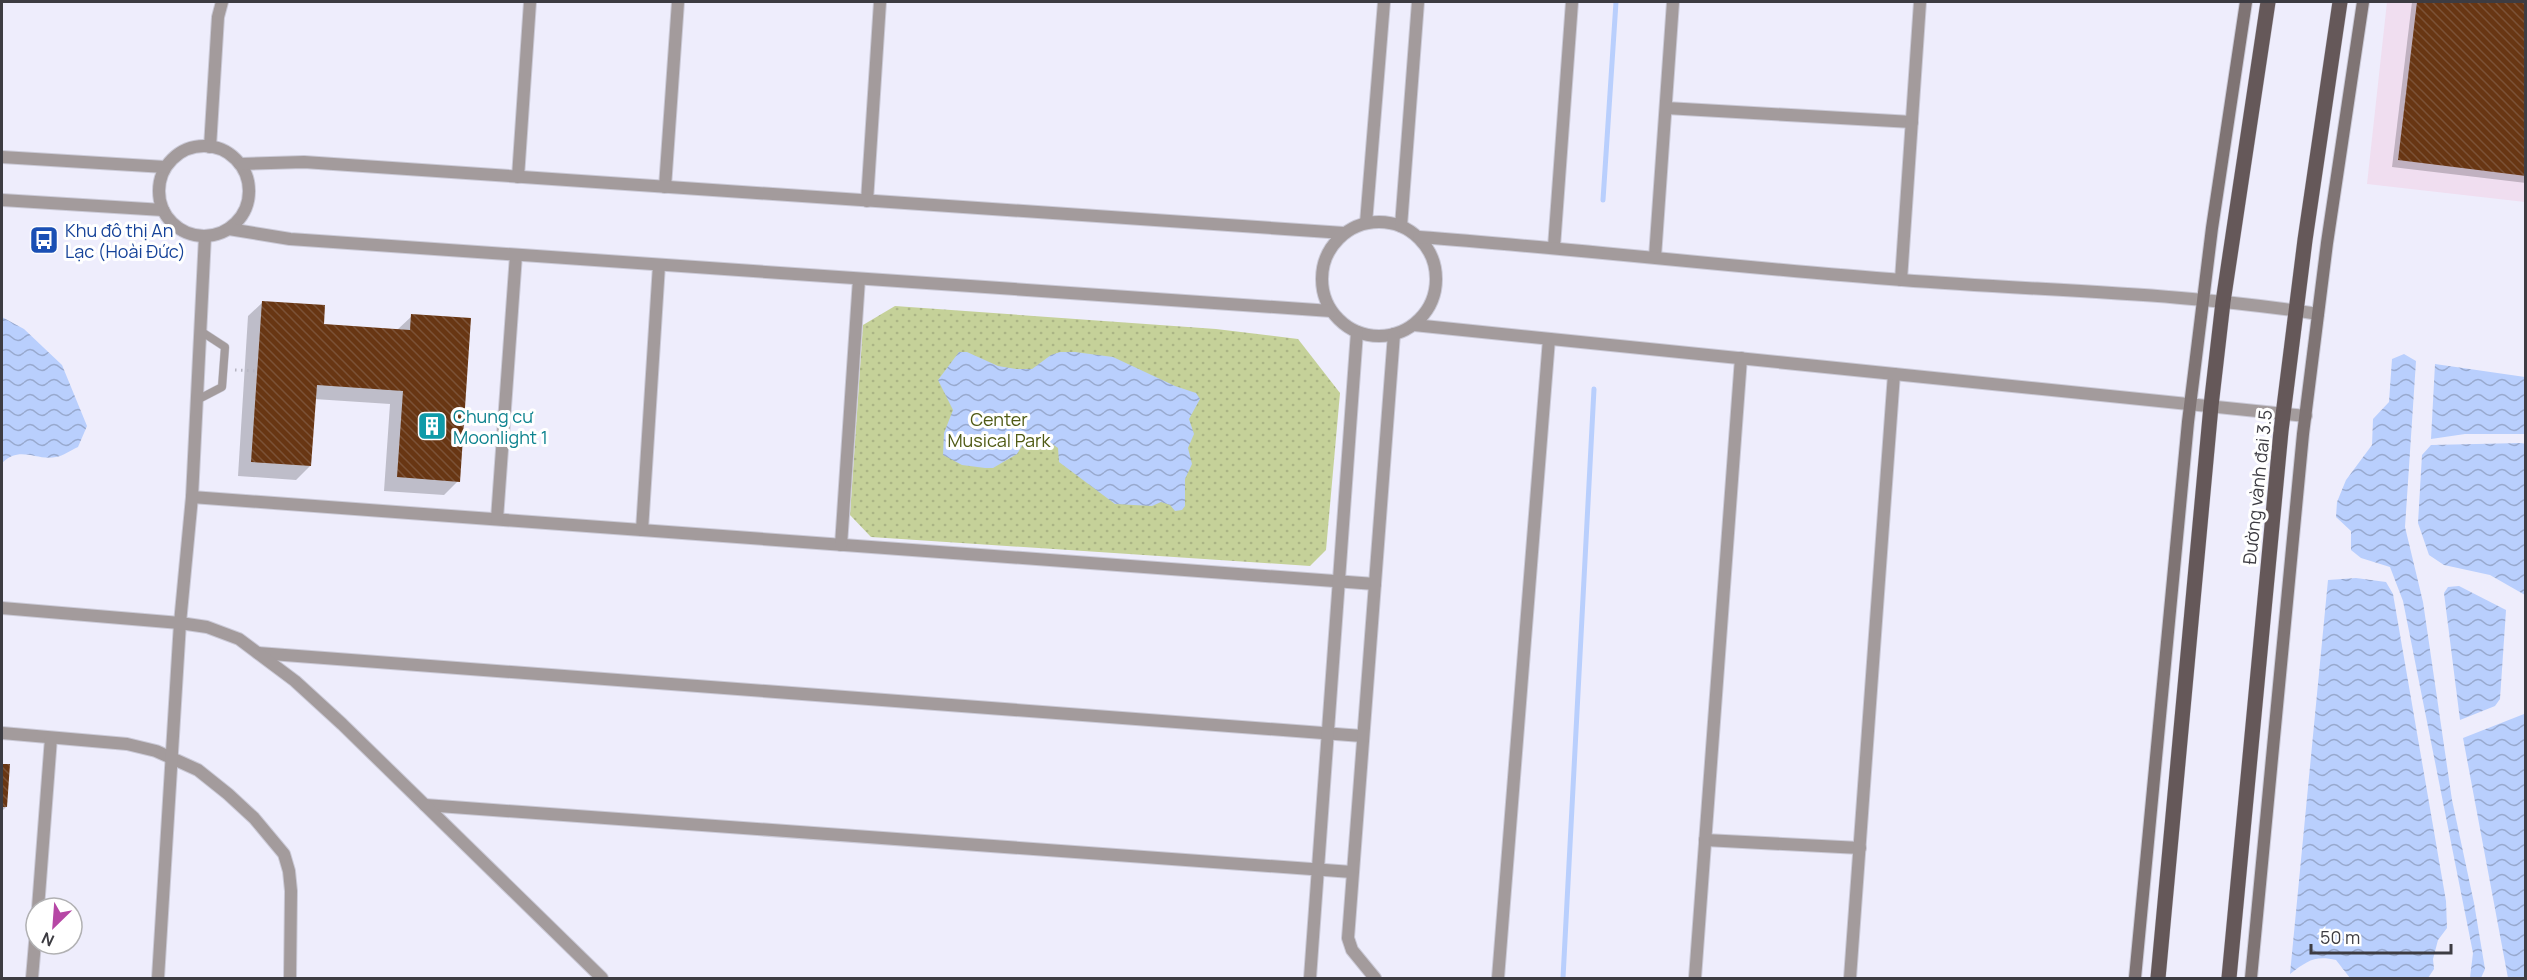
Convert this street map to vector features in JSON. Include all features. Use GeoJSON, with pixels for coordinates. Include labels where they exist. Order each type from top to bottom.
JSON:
{"type":"FeatureCollection","features":[{"type":"Feature","properties":{"kind":"main road"},"geometry":{"type":"LineString","coordinates":[[2135,978],[2190,404],[2246,2]]}},
{"type":"Feature","properties":{"kind":"main road"},"geometry":{"type":"LineString","coordinates":[[2158,978],[2211,406],[2223,302],[2268,2]]}},
{"type":"Feature","properties":{"kind":"main road","name":"Đường vành đai 3.5"},"geometry":{"type":"LineString","coordinates":[[2229,978],[2283,413],[2340,2]]}},
{"type":"Feature","properties":{"kind":"main road"},"geometry":{"type":"LineString","coordinates":[[2251,978],[2306,416],[2362,2]]}},
{"type":"Feature","properties":{"kind":"street"},"geometry":{"type":"LineString","coordinates":[[214,2],[218,17]]}},
{"type":"Feature","properties":{"kind":"street"},"geometry":{"type":"LineString","coordinates":[[210,147],[218,17],[222,2]]}},
{"type":"Feature","properties":{"kind":"street"},"geometry":{"type":"LineString","coordinates":[[518,177],[530,2]]}},
{"type":"Feature","properties":{"kind":"street"},"geometry":{"type":"LineString","coordinates":[[666,187],[678,2]]}},
{"type":"Feature","properties":{"kind":"street"},"geometry":{"type":"LineString","coordinates":[[867,201],[880,2]]}},
{"type":"Feature","properties":{"kind":"street"},"geometry":{"type":"LineString","coordinates":[[1366,223],[1384,2]]}},
{"type":"Feature","properties":{"kind":"street"},"geometry":{"type":"LineString","coordinates":[[1401,226],[1418,2]]}},
{"type":"Feature","properties":{"kind":"street"},"geometry":{"type":"LineString","coordinates":[[1554,248],[1572,2]]}},
{"type":"Feature","properties":{"kind":"street"},"geometry":{"type":"LineString","coordinates":[[1654,257],[1673,2]]}},
{"type":"Feature","properties":{"kind":"street"},"geometry":{"type":"LineString","coordinates":[[1901,280],[1920,2]]}},
{"type":"Feature","properties":{"kind":"street"},"geometry":{"type":"LineString","coordinates":[[1666,108],[1912,122]]}},
{"type":"Feature","properties":{"kind":"street"},"geometry":{"type":"LineString","coordinates":[[210,147],[230,154],[240,164],[247,177],[250,191],[248,206],[241,218],[229,229],[215,236],[205,236],[184,232],[171,223],[163,210],[159,195],[160,181],[165,167],[175,156],[188,149],[210,147]]}},
{"type":"Feature","properties":{"kind":"street"},"geometry":{"type":"LineString","coordinates":[[2,157],[165,167]]}},
{"type":"Feature","properties":{"kind":"street"},"geometry":{"type":"LineString","coordinates":[[240,164],[304,162],[1344,233]]}},
{"type":"Feature","properties":{"kind":"street"},"geometry":{"type":"LineString","coordinates":[[2,200],[163,210]]}},
{"type":"Feature","properties":{"kind":"street"},"geometry":{"type":"LineString","coordinates":[[1390,222],[1401,226],[1424,241],[1434,258],[1437,277],[1435,295],[1427,312],[1414,325],[1394,334],[1379,336],[1357,332],[1344,325],[1331,311],[1323,294],[1321,275],[1326,256],[1336,239],[1352,227],[1366,223],[1390,222]]}},
{"type":"Feature","properties":{"kind":"street"},"geometry":{"type":"LineString","coordinates":[[229,229],[290,239],[1331,311]]}},
{"type":"Feature","properties":{"kind":"street"},"geometry":{"type":"LineString","coordinates":[[158,978],[180,623],[192,497],[205,236]]}},
{"type":"Feature","properties":{"kind":"street"},"geometry":{"type":"LineString","coordinates":[[1419,237],[1901,280],[2223,302],[2318,314]]}},
{"type":"Feature","properties":{"kind":"street"},"geometry":{"type":"LineString","coordinates":[[497,519],[516,255]]}},
{"type":"Feature","properties":{"kind":"street"},"geometry":{"type":"LineString","coordinates":[[642,530],[659,265]]}},
{"type":"Feature","properties":{"kind":"street"},"geometry":{"type":"LineString","coordinates":[[841,545],[859,279]]}},
{"type":"Feature","properties":{"kind":"street"},"geometry":{"type":"LineString","coordinates":[[1414,325],[2306,416]]}},
{"type":"Feature","properties":{"kind":"street"},"geometry":{"type":"LineString","coordinates":[[1310,978],[1320,870],[1357,332]]}},
{"type":"Feature","properties":{"kind":"street"},"geometry":{"type":"LineString","coordinates":[[1375,978],[1352,950],[1348,938],[1394,334]]}},
{"type":"Feature","properties":{"kind":"street"},"geometry":{"type":"LineString","coordinates":[[1498,978],[1549,339]]}},
{"type":"Feature","properties":{"kind":"street"},"geometry":{"type":"LineString","coordinates":[[1695,978],[1741,358]]}},
{"type":"Feature","properties":{"kind":"street"},"geometry":{"type":"LineString","coordinates":[[1850,978],[1894,374]]}},
{"type":"Feature","properties":{"kind":"street"},"geometry":{"type":"LineString","coordinates":[[192,497],[1374,584]]}},
{"type":"Feature","properties":{"kind":"street"},"geometry":{"type":"LineString","coordinates":[[2,608],[180,623],[207,627],[239,639],[295,681],[602,978]]}},
{"type":"Feature","properties":{"kind":"street"},"geometry":{"type":"LineString","coordinates":[[258,653],[1362,736]]}},
{"type":"Feature","properties":{"kind":"street"},"geometry":{"type":"LineString","coordinates":[[2,733],[127,744],[172,756],[198,770],[228,794],[255,818],[284,854],[291,891],[292,977]]}},
{"type":"Feature","properties":{"kind":"street"},"geometry":{"type":"LineString","coordinates":[[39,896],[51,738]]}},
{"type":"Feature","properties":{"kind":"street"},"geometry":{"type":"LineString","coordinates":[[425,805],[1352,872]]}},
{"type":"Feature","properties":{"kind":"street"},"geometry":{"type":"LineString","coordinates":[[1705,840],[1860,848]]}},
{"type":"Feature","properties":{"kind":"street"},"geometry":{"type":"LineString","coordinates":[[32,978],[34,956]]}},
{"type":"Feature","properties":{"kind":"lane"},"geometry":{"type":"LineString","coordinates":[[198,400],[222,387],[225,347],[202,332]]}},
{"type":"Feature","properties":{"kind":"path"},"geometry":{"type":"LineString","coordinates":[[223,369],[257,371]]}},
{"type":"Feature","properties":{"kind":"shaded area"},"geometry":{"type":"Polygon","coordinates":[[[2387,2],[2525,2],[2525,202],[2367,184],[2387,2]]]}},
{"type":"Feature","properties":{"kind":"green space","name":"Center Musical Park"},"geometry":{"type":"Polygon","coordinates":[[[895,306],[1216,329],[1298,339],[1340,393],[1326,550],[1310,566],[871,537],[850,515],[863,325],[895,306]]]}},
{"type":"Feature","properties":{"kind":"water"},"geometry":{"type":"Polygon","coordinates":[[[2,317],[24,329],[62,365],[87,426],[78,447],[56,457],[22,454],[15,455],[2,463],[2,317]]]}},
{"type":"Feature","properties":{"kind":"water"},"geometry":{"type":"Polygon","coordinates":[[[959,352],[967,352],[998,366],[1016,369],[1032,369],[1051,355],[1060,352],[1113,357],[1175,386],[1196,393],[1200,399],[1189,419],[1194,434],[1188,448],[1192,464],[1185,479],[1185,506],[1182,510],[1175,511],[1170,505],[1161,502],[1152,506],[1115,504],[1059,462],[1058,448],[1048,441],[1033,437],[1025,441],[1017,454],[993,468],[962,465],[943,455],[944,433],[953,410],[938,380],[959,352]]]}},
{"type":"Feature","properties":{"kind":"water"},"geometry":{"type":"Polygon","coordinates":[[[2404,354],[2416,361],[2405,527],[2423,602],[2452,800],[2474,903],[2485,969],[2481,978],[2470,978],[2473,953],[2403,601],[2390,567],[2361,558],[2351,550],[2351,531],[2336,517],[2337,502],[2346,480],[2372,445],[2373,419],[2389,402],[2392,359],[2404,354]]]}},
{"type":"Feature","properties":{"kind":"water"},"geometry":{"type":"Polygon","coordinates":[[[2435,364],[2525,377],[2525,434],[2465,434],[2431,439],[2435,364]]]}},
{"type":"Feature","properties":{"kind":"water"},"geometry":{"type":"Polygon","coordinates":[[[2526,444],[2525,595],[2490,575],[2444,565],[2429,555],[2418,523],[2422,455],[2431,445],[2526,444]]]}},
{"type":"Feature","properties":{"kind":"water"},"geometry":{"type":"Polygon","coordinates":[[[2356,578],[2386,582],[2393,594],[2446,901],[2447,928],[2438,940],[2433,959],[2434,969],[2428,978],[2350,978],[2336,960],[2322,958],[2306,963],[2290,974],[2328,580],[2356,578]]]}},
{"type":"Feature","properties":{"kind":"water"},"geometry":{"type":"Polygon","coordinates":[[[2459,586],[2506,610],[2500,699],[2495,706],[2460,720],[2444,593],[2448,587],[2459,586]]]}},
{"type":"Feature","properties":{"kind":"water"},"geometry":{"type":"Polygon","coordinates":[[[2525,711],[2525,978],[2508,978],[2463,738],[2524,714],[2525,711]]]}},
{"type":"Feature","properties":{"kind":"building"},"geometry":{"type":"Polygon","coordinates":[[[2417,2],[2526,2],[2526,176],[2398,160],[2417,2]]]}},
{"type":"Feature","properties":{"kind":"building","name":"Chung cư Moonlight 1"},"geometry":{"type":"Polygon","coordinates":[[[262,301],[325,305],[324,324],[410,330],[411,314],[471,318],[460,482],[397,477],[403,391],[317,385],[311,466],[251,462],[262,301]]]}},
{"type":"Feature","properties":{"kind":"building"},"geometry":{"type":"Polygon","coordinates":[[[2,764],[10,764],[7,807],[2,807],[2,764]]]}},
{"type":"Feature","properties":{"kind":"waterway"},"geometry":{"type":"LineString","coordinates":[[1603,200],[1616,2]]}},
{"type":"Feature","properties":{"kind":"waterway"},"geometry":{"type":"LineString","coordinates":[[1563,978],[1594,389]]}},
{"type":"Feature","properties":{"kind":"place","name":"Khu đô thị An Lạc (Hoài Đức)"},"geometry":{"type":"Point","coordinates":[44,240]}},
{"type":"Feature","properties":{"kind":"place","name":"Chung cư Moonlight 1"},"geometry":{"type":"Point","coordinates":[432,426]}}]}
